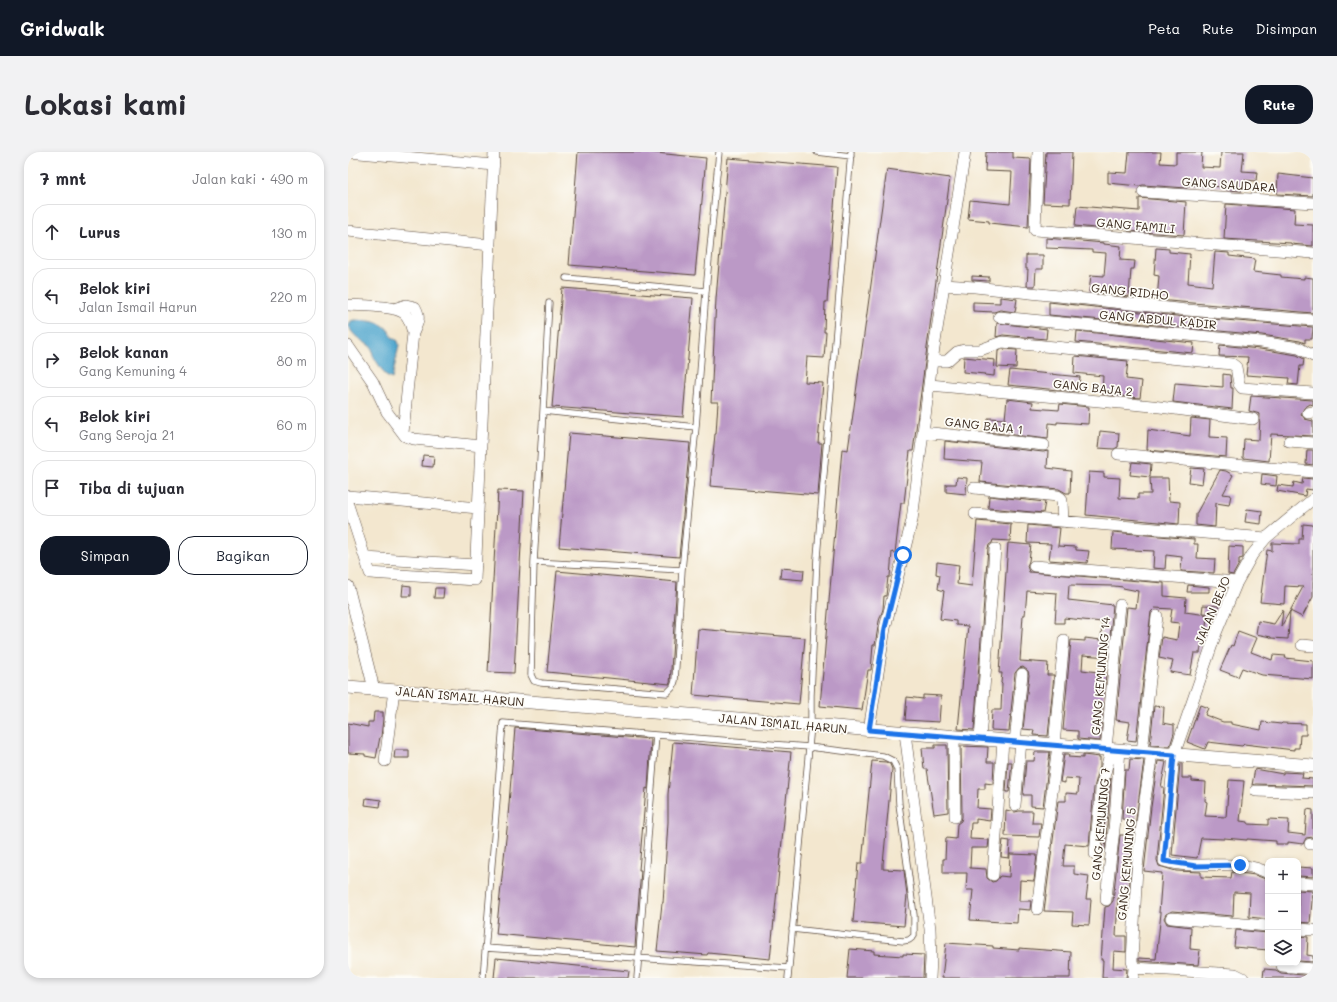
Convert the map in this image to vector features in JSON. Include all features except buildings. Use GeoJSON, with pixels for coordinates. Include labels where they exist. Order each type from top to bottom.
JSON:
{"type":"FeatureCollection","features":[{"type":"Feature","properties":{"kind":"street"},"geometry":{"type":"LineString","coordinates":[[348,152],[411,155],[494,165]]}},
{"type":"Feature","properties":{"kind":"street"},"geometry":{"type":"LineString","coordinates":[[348,505],[370,573],[475,580],[494,152]]}},
{"type":"Feature","properties":{"kind":"street"},"geometry":{"type":"LineString","coordinates":[[869,730],[885,628],[912,520],[922,432],[930,385],[940,361],[954,286],[965,152]]}},
{"type":"Feature","properties":{"kind":"street","name":"GANG FAMILI"},"geometry":{"type":"LineString","coordinates":[[1038,152],[1035,230],[1313,253]]}},
{"type":"Feature","properties":{"kind":"street","name":"GANG SAUDARA"},"geometry":{"type":"LineString","coordinates":[[1143,192],[1313,203]]}},
{"type":"Feature","properties":{"kind":"street"},"geometry":{"type":"LineString","coordinates":[[348,231],[490,245]]}},
{"type":"Feature","properties":{"kind":"street","name":"GANG RIDHO"},"geometry":{"type":"LineString","coordinates":[[954,286],[1187,310],[1313,320]]}},
{"type":"Feature","properties":{"kind":"street"},"geometry":{"type":"LineString","coordinates":[[348,305],[394,309],[406,305],[415,307],[419,314],[418,323],[412,333],[403,433]]}},
{"type":"Feature","properties":{"kind":"street","name":"GANG ABDUL KADIR"},"geometry":{"type":"LineString","coordinates":[[999,317],[1261,342],[1300,348],[1313,356]]}},
{"type":"Feature","properties":{"kind":"street"},"geometry":{"type":"LineString","coordinates":[[940,361],[957,352],[964,350],[980,350],[1002,342],[1232,364],[1236,367],[1238,384],[1242,388],[1313,393]]}},
{"type":"Feature","properties":{"kind":"street"},"geometry":{"type":"LineString","coordinates":[[348,346],[373,382],[388,412],[405,436],[414,440],[481,446]]}},
{"type":"Feature","properties":{"kind":"street","name":"GANG BAJA 2"},"geometry":{"type":"LineString","coordinates":[[930,385],[1152,406],[1253,419]]}},
{"type":"Feature","properties":{"kind":"street","name":"GANG BAJA 1"},"geometry":{"type":"LineString","coordinates":[[922,432],[1044,445]]}},
{"type":"Feature","properties":{"kind":"street"},"geometry":{"type":"LineString","coordinates":[[1289,441],[1313,443]]}},
{"type":"Feature","properties":{"kind":"street"},"geometry":{"type":"LineString","coordinates":[[1118,454],[1313,472]]}},
{"type":"Feature","properties":{"kind":"street"},"geometry":{"type":"LineString","coordinates":[[974,488],[1058,496],[1062,501],[1063,522]]}},
{"type":"Feature","properties":{"kind":"street"},"geometry":{"type":"LineString","coordinates":[[348,496],[478,508]]}},
{"type":"Feature","properties":{"kind":"street","name":"JALAN BEJO"},"geometry":{"type":"LineString","coordinates":[[1265,871],[1260,868],[1240,865],[1196,866],[1166,862],[1164,860],[1174,755],[1216,633],[1237,582],[1248,562],[1266,538],[1313,499]]}},
{"type":"Feature","properties":{"kind":"street"},"geometry":{"type":"LineString","coordinates":[[975,514],[1266,538]]}},
{"type":"Feature","properties":{"kind":"street"},"geometry":{"type":"LineString","coordinates":[[980,739],[995,549]]}},
{"type":"Feature","properties":{"kind":"street"},"geometry":{"type":"LineString","coordinates":[[1034,566],[1237,582]]}},
{"type":"Feature","properties":{"kind":"street"},"geometry":{"type":"LineString","coordinates":[[348,586],[374,689]]}},
{"type":"Feature","properties":{"kind":"street","name":"GANG KEMUNING 14"},"geometry":{"type":"LineString","coordinates":[[1112,750],[1120,605]]}},
{"type":"Feature","properties":{"kind":"street","name":"GANG KEMUNING 5"},"geometry":{"type":"LineString","coordinates":[[1134,973],[1132,961],[1137,868],[1144,806],[1157,616]]}},
{"type":"Feature","properties":{"kind":"street"},"geometry":{"type":"LineString","coordinates":[[1037,909],[1056,745],[1064,640]]}},
{"type":"Feature","properties":{"kind":"street"},"geometry":{"type":"LineString","coordinates":[[993,875],[1022,674]]}},
{"type":"Feature","properties":{"kind":"street","name":"JALAN ISMAIL HARUN"},"geometry":{"type":"LineString","coordinates":[[348,687],[1313,766]]}},
{"type":"Feature","properties":{"kind":"street"},"geometry":{"type":"LineString","coordinates":[[385,761],[394,690]]}},
{"type":"Feature","properties":{"kind":"street"},"geometry":{"type":"LineString","coordinates":[[905,733],[930,929],[930,978]]}},
{"type":"Feature","properties":{"kind":"street"},"geometry":{"type":"LineString","coordinates":[[954,737],[955,817]]}},
{"type":"Feature","properties":{"kind":"street"},"geometry":{"type":"LineString","coordinates":[[1013,742],[1015,805]]}},
{"type":"Feature","properties":{"kind":"street"},"geometry":{"type":"LineString","coordinates":[[1095,854],[1101,788],[1112,750]]}},
{"type":"Feature","properties":{"kind":"street","name":"GANG KEMUNING 7"},"geometry":{"type":"LineString","coordinates":[[1106,900],[1115,818],[1116,786],[1112,750]]}},
{"type":"Feature","properties":{"kind":"street"},"geometry":{"type":"LineString","coordinates":[[1256,791],[1313,794]]}},
{"type":"Feature","properties":{"kind":"street"},"geometry":{"type":"LineString","coordinates":[[1301,883],[1313,884]]}},
{"type":"Feature","properties":{"kind":"street"},"geometry":{"type":"LineString","coordinates":[[1172,918],[1265,926]]}},
{"type":"Feature","properties":{"kind":"street"},"geometry":{"type":"LineString","coordinates":[[1301,929],[1313,930]]}},
{"type":"Feature","properties":{"kind":"street"},"geometry":{"type":"LineString","coordinates":[[1282,966],[1313,968]]}},
{"type":"Feature","properties":{"kind":"street"},"geometry":{"type":"LineString","coordinates":[[1134,973],[1235,974],[1243,978]]}},
{"type":"Feature","properties":{"kind":"lane"},"geometry":{"type":"LineString","coordinates":[[549,303],[534,562],[531,675],[534,680],[540,684],[667,692],[673,687],[675,681],[682,570],[696,426],[706,291],[719,152]]}},
{"type":"Feature","properties":{"kind":"lane"},"geometry":{"type":"LineString","coordinates":[[788,978],[811,725],[817,557],[851,154],[816,152]]}},
{"type":"Feature","properties":{"kind":"lane"},"geometry":{"type":"LineString","coordinates":[[566,278],[706,291]]}},
{"type":"Feature","properties":{"kind":"lane"},"geometry":{"type":"LineString","coordinates":[[543,411],[696,426]]}},
{"type":"Feature","properties":{"kind":"lane"},"geometry":{"type":"LineString","coordinates":[[534,562],[682,570]]}},
{"type":"Feature","properties":{"kind":"lane"},"geometry":{"type":"LineString","coordinates":[[483,978],[503,723],[808,747],[883,756],[888,758],[896,765],[914,915],[914,936],[903,941],[792,929]]}},
{"type":"Feature","properties":{"kind":"lane"},"geometry":{"type":"LineString","coordinates":[[637,978],[656,735]]}},
{"type":"Feature","properties":{"kind":"lane"},"geometry":{"type":"LineString","coordinates":[[485,948],[789,968]]}},
{"type":"Feature","properties":{"kind":"water"},"geometry":{"type":"Polygon","coordinates":[[[351,321],[371,321],[381,324],[386,327],[392,337],[398,341],[399,345],[392,379],[386,376],[373,356],[372,348],[351,331],[349,327],[351,321]]]}},
{"type":"Feature","properties":{"kind":"route"},"geometry":{"type":"LineString","coordinates":[[903,555],[885,628],[869,730],[1174,755],[1164,861],[1196,866],[1240,865]]}}]}
